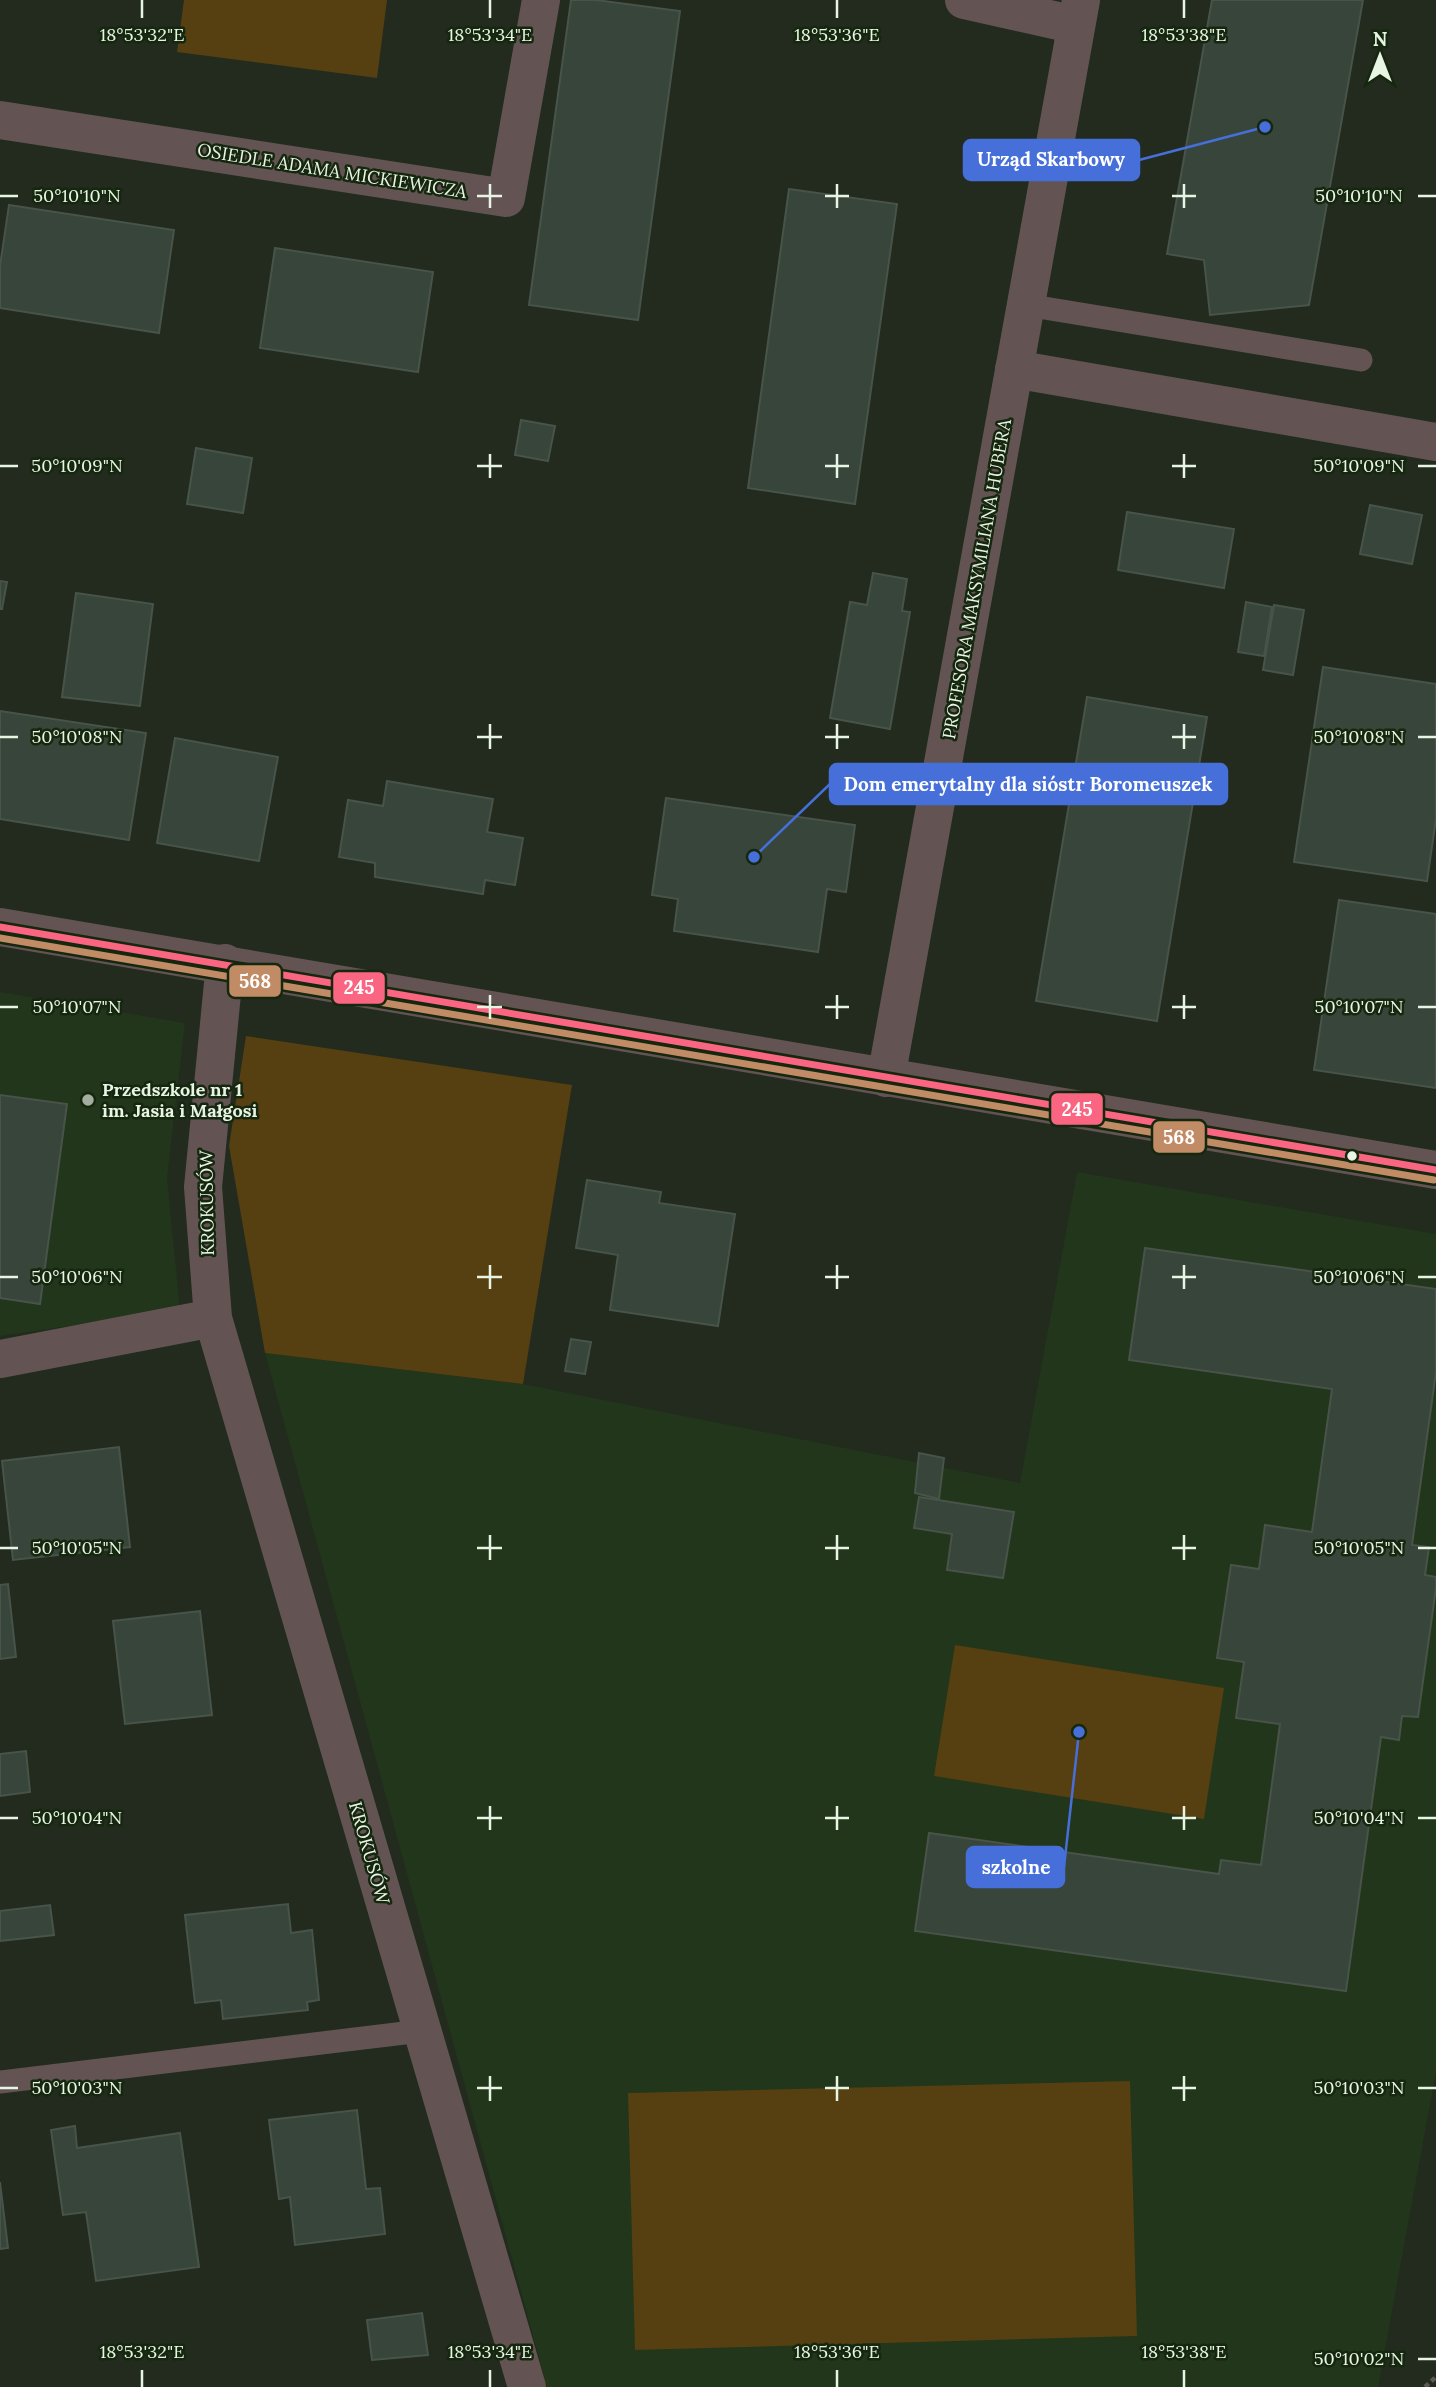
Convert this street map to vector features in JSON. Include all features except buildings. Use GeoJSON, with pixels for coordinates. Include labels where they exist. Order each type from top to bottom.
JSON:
{"type":"FeatureCollection","features":[{"type":"Feature","properties":{"kind":"street","name":"OSIEDLE ADAMA MICKIEWICZA"},"geometry":{"type":"LineString","coordinates":[[0,120],[506,198],[541,0]]}},
{"type":"Feature","properties":{"kind":"street"},"geometry":{"type":"LineString","coordinates":[[964,0],[1079,13]]}},
{"type":"Feature","properties":{"kind":"street","name":"PROFESORA MAKSYMILIANA HUBERA"},"geometry":{"type":"LineString","coordinates":[[886,1078],[1079,13]]}},
{"type":"Feature","properties":{"kind":"street"},"geometry":{"type":"LineString","coordinates":[[1014,369],[1436,442]]}},
{"type":"Feature","properties":{"kind":"street"},"geometry":{"type":"LineString","coordinates":[[0,927],[1436,1170]]}},
{"type":"Feature","properties":{"kind":"street","name":"KROKUSÓW"},"geometry":{"type":"LineString","coordinates":[[225,963],[203,1187],[213,1318],[527,2387]]}},
{"type":"Feature","properties":{"kind":"street"},"geometry":{"type":"LineString","coordinates":[[0,1359],[213,1318]]}},
{"type":"Feature","properties":{"kind":"lane"},"geometry":{"type":"LineString","coordinates":[[1026,305],[1361,360]]}},
{"type":"Feature","properties":{"kind":"lane"},"geometry":{"type":"LineString","coordinates":[[0,2082],[421,2031]]}},
{"type":"Feature","properties":{"kind":"path"},"geometry":{"type":"LineString","coordinates":[[1425,2387],[1436,2377]]}},
{"type":"Feature","properties":{"kind":"shaded area"},"geometry":{"type":"Polygon","coordinates":[[[184,0],[387,0],[377,78],[177,52],[184,0]]]}},
{"type":"Feature","properties":{"kind":"shaded area","name":"Przedszkole nr 1 im. Jasia i Małgosi"},"geometry":{"type":"Polygon","coordinates":[[[0,992],[185,1023],[167,1178],[180,1310],[0,1336],[0,992]]]}},
{"type":"Feature","properties":{"kind":"shaded area"},"geometry":{"type":"Polygon","coordinates":[[[246,1036],[572,1085],[523,1384],[265,1353],[229,1146],[246,1036]]]}},
{"type":"Feature","properties":{"kind":"shaded area"},"geometry":{"type":"Polygon","coordinates":[[[1077,1172],[1436,1234],[1436,2072],[1378,2387],[547,2387],[265,1353],[523,1384],[1020,1483],[1077,1172]]]}},
{"type":"Feature","properties":{"kind":"shaded area"},"geometry":{"type":"Polygon","coordinates":[[[955,1645],[1224,1688],[1204,1819],[934,1776],[955,1645]]]}},
{"type":"Feature","properties":{"kind":"shaded area"},"geometry":{"type":"Polygon","coordinates":[[[1130,2081],[1137,2336],[635,2350],[628,2093],[1130,2081]]]}},
{"type":"Feature","properties":{"kind":"transit line","name":"245"},"geometry":{"type":"LineString","coordinates":[[0,927],[1436,1170]]}},
{"type":"Feature","properties":{"kind":"transit line","name":"568"},"geometry":{"type":"LineString","coordinates":[[0,938],[1434,1180]]}},
{"type":"Feature","properties":{"kind":"place","name":"Urząd Skarbowy"},"geometry":{"type":"Point","coordinates":[1265,127]}},
{"type":"Feature","properties":{"kind":"place","name":"Dom emerytalny dla sióstr Boromeuszek"},"geometry":{"type":"Point","coordinates":[754,857]}},
{"type":"Feature","properties":{"kind":"place","name":"Przedszkole nr 1 im. Jasia i Małgosi"},"geometry":{"type":"Point","coordinates":[88,1100]}},
{"type":"Feature","properties":{"kind":"place","name":"szkolne"},"geometry":{"type":"Point","coordinates":[1079,1732]}}]}
